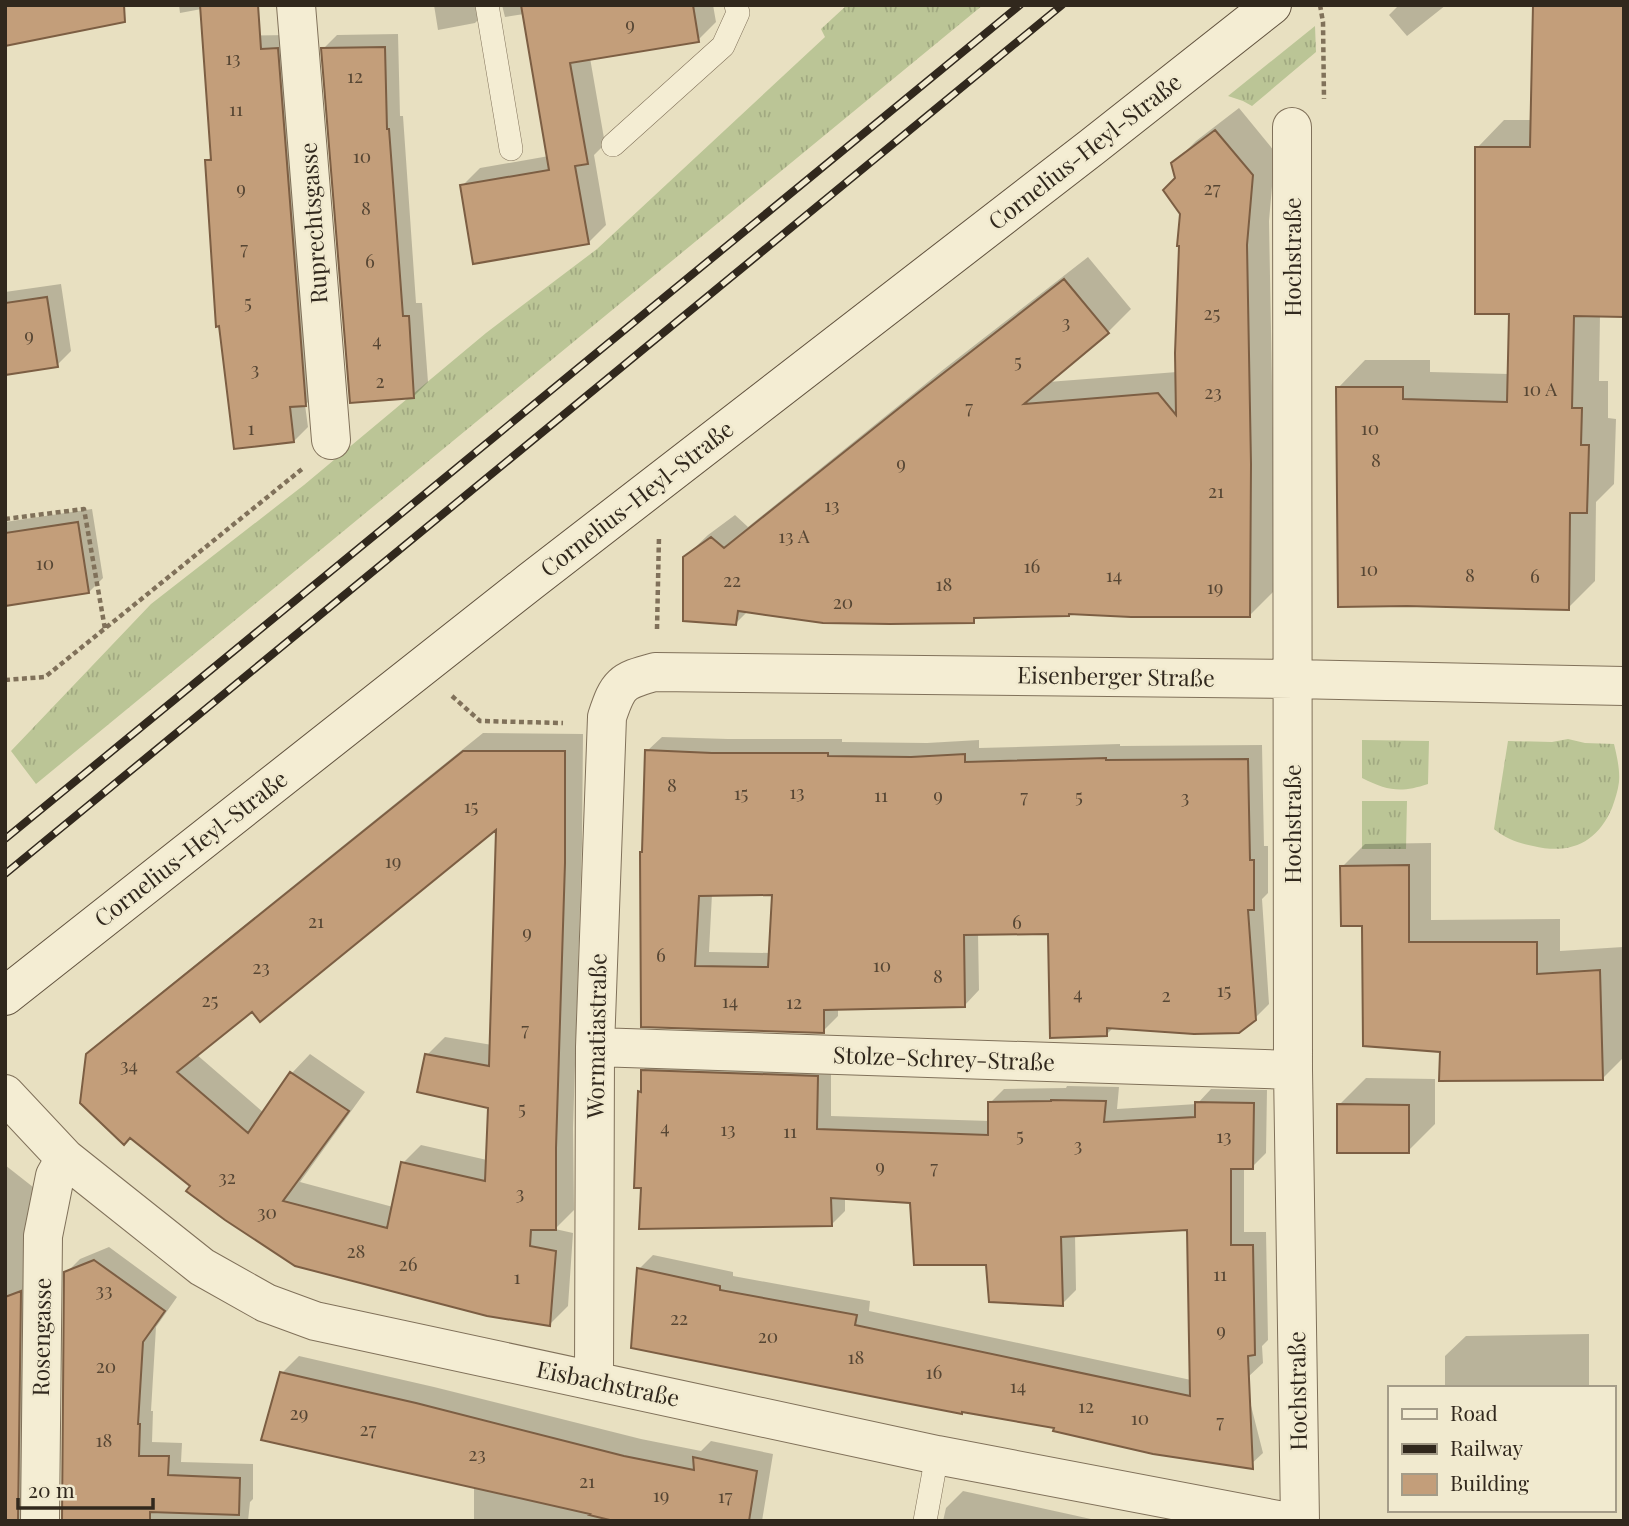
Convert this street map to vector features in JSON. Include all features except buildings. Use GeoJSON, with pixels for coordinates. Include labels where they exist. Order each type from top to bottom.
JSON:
{"type":"FeatureCollection","features":[{"type":"Feature","properties":{"kind":"street","name":"Ruprechtsgasse"},"geometry":{"type":"LineString","coordinates":[[296,5],[331,440]]}},
{"type":"Feature","properties":{"kind":"street","name":"Cornelius-Heyl-Straße"},"geometry":{"type":"LineString","coordinates":[[5,996],[1272,5]]}},
{"type":"Feature","properties":{"kind":"street","name":"Hochstraße"},"geometry":{"type":"LineString","coordinates":[[1292,127],[1293,1070],[1300,1521]]}},
{"type":"Feature","properties":{"kind":"street","name":"Eisenberger Straße"},"geometry":{"type":"LineString","coordinates":[[611,708],[631,679],[655,672],[1293,679],[1624,686]]}},
{"type":"Feature","properties":{"kind":"street","name":"Wormatiastraße"},"geometry":{"type":"LineString","coordinates":[[594,1381],[595,1047],[611,708]]}},
{"type":"Feature","properties":{"kind":"street","name":"Stolze-Schrey-Straße"},"geometry":{"type":"LineString","coordinates":[[595,1047],[1293,1070]]}},
{"type":"Feature","properties":{"kind":"street","name":"Eisbachstraße"},"geometry":{"type":"LineString","coordinates":[[5,1094],[65,1158],[202,1267],[266,1303],[315,1321],[937,1455],[1283,1521]]}},
{"type":"Feature","properties":{"kind":"street","name":"Rosengasse"},"geometry":{"type":"LineString","coordinates":[[40,1521],[43,1236],[55,1176],[65,1158]]}},
{"type":"Feature","properties":{"kind":"lane"},"geometry":{"type":"LineString","coordinates":[[487,5],[511,149]]}},
{"type":"Feature","properties":{"kind":"lane"},"geometry":{"type":"LineString","coordinates":[[613,145],[723,46],[738,13],[736,5]]}},
{"type":"Feature","properties":{"kind":"lane"},"geometry":{"type":"LineString","coordinates":[[925,1521],[937,1455]]}},
{"type":"Feature","properties":{"kind":"path"},"geometry":{"type":"LineString","coordinates":[[1292,127],[1324,99],[1321,5]]}},
{"type":"Feature","properties":{"kind":"path"},"geometry":{"type":"LineString","coordinates":[[5,680],[45,677],[331,445],[331,440]]}},
{"type":"Feature","properties":{"kind":"path"},"geometry":{"type":"LineString","coordinates":[[640,497],[660,536],[655,672]]}},
{"type":"Feature","properties":{"kind":"path"},"geometry":{"type":"LineString","coordinates":[[5,519],[83,509],[106,629]]}},
{"type":"Feature","properties":{"kind":"path"},"geometry":{"type":"LineString","coordinates":[[420,669],[480,721],[611,708]]}},
{"type":"Feature","properties":{"kind":"green space"},"geometry":{"type":"Polygon","coordinates":[[[847,5],[983,5],[36,784],[11,751],[151,604],[304,485],[486,333],[597,249],[825,37],[821,29],[847,5]]]}},
{"type":"Feature","properties":{"kind":"green space"},"geometry":{"type":"Polygon","coordinates":[[[1315,26],[1316,52],[1252,106],[1228,96],[1315,26]]]}},
{"type":"Feature","properties":{"kind":"green space"},"geometry":{"type":"Polygon","coordinates":[[[1568,739],[1585,743],[1614,744],[1619,785],[1612,808],[1599,830],[1581,844],[1559,849],[1522,843],[1494,829],[1508,741],[1552,742],[1568,739]]]}},
{"type":"Feature","properties":{"kind":"green space"},"geometry":{"type":"Polygon","coordinates":[[[1362,740],[1429,741],[1428,784],[1410,789],[1395,789],[1379,786],[1362,778],[1362,740]]]}},
{"type":"Feature","properties":{"kind":"green space"},"geometry":{"type":"Polygon","coordinates":[[[1362,801],[1407,801],[1406,849],[1362,849],[1362,801]]]}},
{"type":"Feature","properties":{"kind":"railway"},"geometry":{"type":"LineString","coordinates":[[5,839],[1020,5]]}},
{"type":"Feature","properties":{"kind":"railway"},"geometry":{"type":"LineString","coordinates":[[5,874],[1062,5]]}}]}
